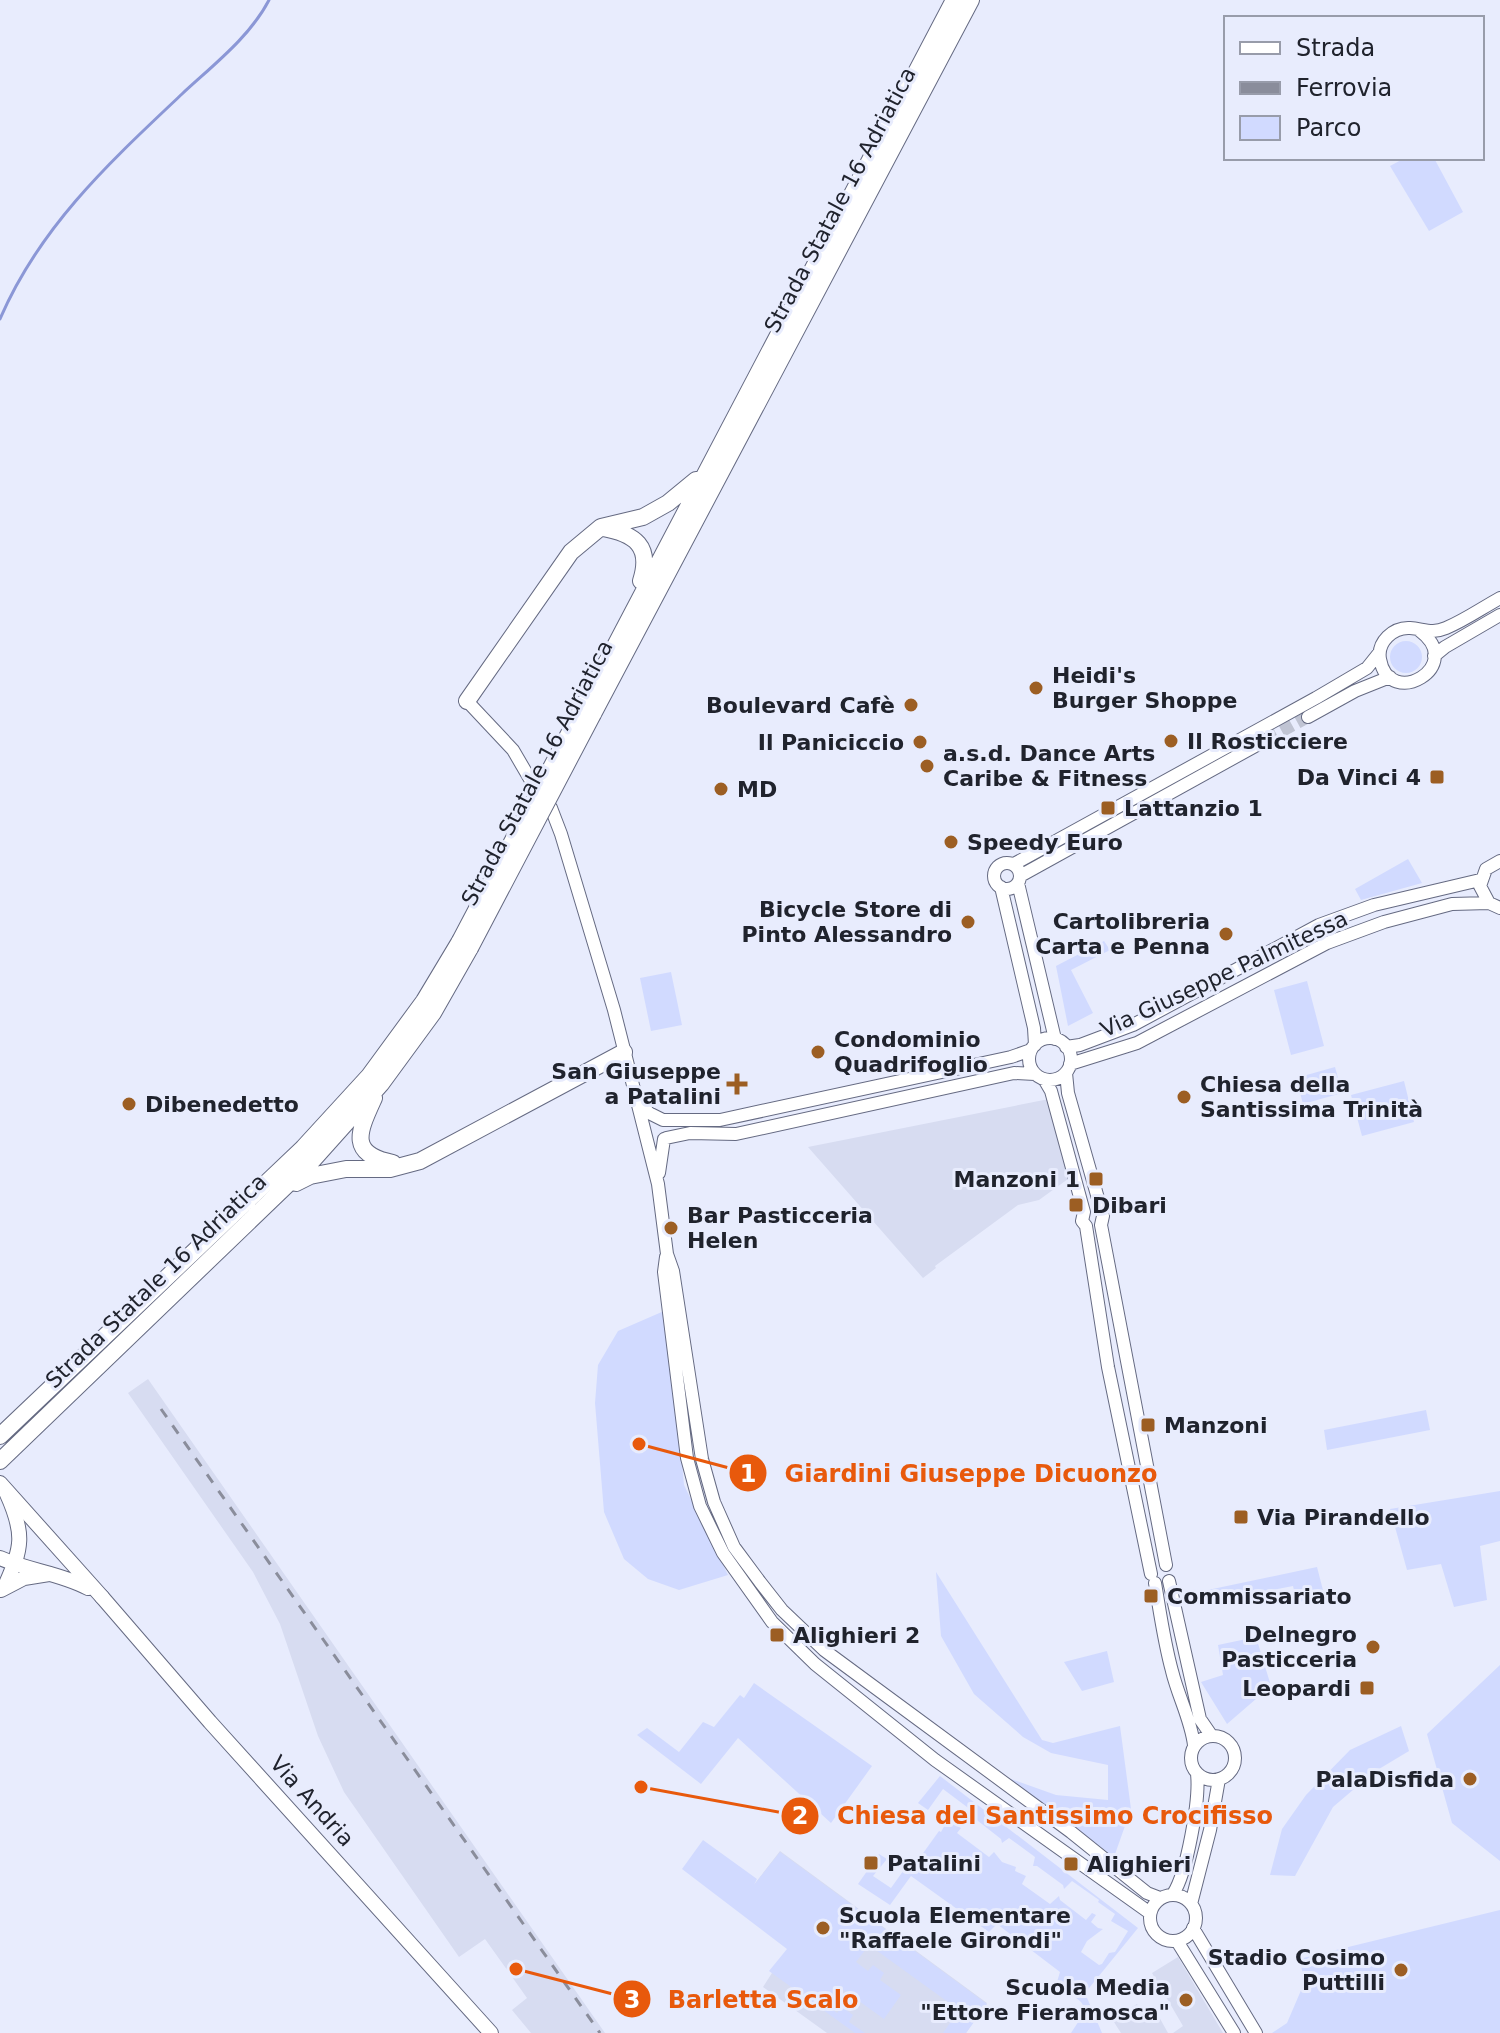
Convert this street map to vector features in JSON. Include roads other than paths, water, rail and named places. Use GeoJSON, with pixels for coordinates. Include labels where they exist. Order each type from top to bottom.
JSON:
{"type":"FeatureCollection","features":[{"type":"Feature","properties":{"kind":"highway","name":"Strada Statale 16 Adriatica"},"geometry":{"type":"LineString","coordinates":[[0,1436],[313,1160],[381,1084],[433,1013],[465,944],[769,366],[954,0]]}},
{"type":"Feature","properties":{"kind":"highway","name":"Strada Statale 16 Adriatica"},"geometry":{"type":"LineString","coordinates":[[588,711],[630,617],[705,470],[769,366],[971,0]]}},
{"type":"Feature","properties":{"kind":"highway"},"geometry":{"type":"LineString","coordinates":[[467,701],[571,552],[601,527],[652,512],[681,493],[705,470]]}},
{"type":"Feature","properties":{"kind":"highway"},"geometry":{"type":"LineString","coordinates":[[601,527],[630,535],[644,554],[646,565],[630,617]]}},
{"type":"Feature","properties":{"kind":"highway","name":"Strada Statale 16 Adriatica"},"geometry":{"type":"LineString","coordinates":[[0,1461],[195,1263],[369,1076],[465,944]]}},
{"type":"Feature","properties":{"kind":"highway"},"geometry":{"type":"LineString","coordinates":[[281,1191],[310,1176],[346,1169],[390,1169],[420,1161],[624,1052]]}},
{"type":"Feature","properties":{"kind":"highway"},"geometry":{"type":"LineString","coordinates":[[381,1084],[358,1132],[362,1146],[377,1160],[403,1165]]}},
{"type":"Feature","properties":{"kind":"main road"},"geometry":{"type":"LineString","coordinates":[[2,1486],[18,1519],[21,1534],[15,1565],[2,1589]]}},
{"type":"Feature","properties":{"kind":"main road","name":"Via Andria"},"geometry":{"type":"LineString","coordinates":[[2,1486],[491,2033]]}},
{"type":"Feature","properties":{"kind":"main road"},"geometry":{"type":"LineString","coordinates":[[0,1558],[77,1582],[102,1597]]}},
{"type":"Feature","properties":{"kind":"main road"},"geometry":{"type":"LineString","coordinates":[[2,1589],[24,1578],[49,1574]]}},
{"type":"Feature","properties":{"kind":"street"},"geometry":{"type":"LineString","coordinates":[[1001,887],[1012,888],[1017,875],[1367,668],[1382,644],[1395,631],[1409,628],[1434,632],[1500,598]]}},
{"type":"Feature","properties":{"kind":"street"},"geometry":{"type":"LineString","coordinates":[[1434,656],[1500,615]]}},
{"type":"Feature","properties":{"kind":"street"},"geometry":{"type":"LineString","coordinates":[[1379,653],[1380,662],[1390,677],[1405,683],[1420,680],[1431,669],[1434,656],[1431,642],[1420,631]]}},
{"type":"Feature","properties":{"kind":"street"},"geometry":{"type":"LineString","coordinates":[[1308,717],[1355,691],[1390,677]]}},
{"type":"Feature","properties":{"kind":"street"},"geometry":{"type":"LineString","coordinates":[[467,701],[513,750],[551,808],[561,834],[614,1010],[646,1133],[658,1184],[667,1254],[673,1271],[702,1459],[714,1502],[734,1547],[784,1611],[824,1650],[1071,1832],[1147,1893],[1160,1898],[1173,1894],[1182,1896],[1191,1904],[1196,1915],[1193,1928],[1177,1941],[1156,1934],[1149,1920],[1160,1898]]}},
{"type":"Feature","properties":{"kind":"street"},"geometry":{"type":"LineString","coordinates":[[1017,875],[1266,740]]}},
{"type":"Feature","properties":{"kind":"street"},"geometry":{"type":"LineString","coordinates":[[1494,905],[1482,892],[1480,880],[1486,869],[1500,861]]}},
{"type":"Feature","properties":{"kind":"street"},"geometry":{"type":"LineString","coordinates":[[1173,1894],[1180,1885],[1199,1789],[1190,1756],[1194,1745],[1193,1730],[1182,1707],[1171,1669],[1108,1367],[1086,1226],[1082,1221],[1084,1212],[1051,1091],[1029,1061],[1034,1028],[1001,887],[995,880],[995,870],[1005,863],[1017,875],[1068,1068],[1068,1093],[1103,1218],[1101,1225],[1166,1565],[1171,1572],[1169,1581],[1200,1719],[1211,1735],[1228,1741],[1235,1754],[1231,1770],[1219,1779],[1207,1779],[1197,1774]]}},
{"type":"Feature","properties":{"kind":"street","name":"Via Giuseppe Palmitessa"},"geometry":{"type":"LineString","coordinates":[[1061,1043],[1080,1045],[1133,1025],[1319,925],[1374,905],[1480,880]]}},
{"type":"Feature","properties":{"kind":"street","name":"Via Giuseppe Palmitessa"},"geometry":{"type":"LineString","coordinates":[[1068,1068],[1137,1043],[1327,943],[1384,922],[1452,904],[1494,905]]}},
{"type":"Feature","properties":{"kind":"street"},"geometry":{"type":"LineString","coordinates":[[646,1133],[649,1120],[732,1119],[1033,1048],[1044,1039],[1061,1043]]}},
{"type":"Feature","properties":{"kind":"street"},"geometry":{"type":"LineString","coordinates":[[646,1133],[655,1142],[690,1133],[736,1134],[1014,1073],[1056,1079],[1068,1068]]}},
{"type":"Feature","properties":{"kind":"street"},"geometry":{"type":"LineString","coordinates":[[636,1099],[669,1128],[658,1184]]}},
{"type":"Feature","properties":{"kind":"street"},"geometry":{"type":"LineString","coordinates":[[1084,1212],[1093,1208],[1100,1211]]}},
{"type":"Feature","properties":{"kind":"street"},"geometry":{"type":"LineString","coordinates":[[1086,1226],[1095,1228],[1101,1225]]}},
{"type":"Feature","properties":{"kind":"street"},"geometry":{"type":"LineString","coordinates":[[667,1254],[664,1272],[687,1458],[700,1506],[723,1553],[772,1622],[815,1664],[935,1759],[1150,1913]]}},
{"type":"Feature","properties":{"kind":"street"},"geometry":{"type":"LineString","coordinates":[[1153,1579],[1155,1566],[1166,1565]]}},
{"type":"Feature","properties":{"kind":"street"},"geometry":{"type":"LineString","coordinates":[[1153,1579],[1161,1585],[1169,1581]]}},
{"type":"Feature","properties":{"kind":"street"},"geometry":{"type":"LineString","coordinates":[[772,1622],[778,1626],[785,1623],[784,1611]]}},
{"type":"Feature","properties":{"kind":"street"},"geometry":{"type":"LineString","coordinates":[[1194,1745],[1211,1735]]}},
{"type":"Feature","properties":{"kind":"street"},"geometry":{"type":"LineString","coordinates":[[935,1759],[950,1756],[952,1750],[947,1741]]}},
{"type":"Feature","properties":{"kind":"street"},"geometry":{"type":"LineString","coordinates":[[935,1759],[929,1746],[932,1742],[947,1741]]}},
{"type":"Feature","properties":{"kind":"street"},"geometry":{"type":"LineString","coordinates":[[1191,1904],[1219,1779]]}},
{"type":"Feature","properties":{"kind":"street"},"geometry":{"type":"LineString","coordinates":[[1193,1928],[1256,2033]]}},
{"type":"Feature","properties":{"kind":"street"},"geometry":{"type":"LineString","coordinates":[[1177,1941],[1234,2033]]}},
{"type":"Feature","properties":{"kind":"waterway"},"geometry":{"type":"LineString","coordinates":[[0,319],[35,254],[79,197],[241,39],[269,0]]}},
{"type":"Feature","properties":{"kind":"tunnel"},"geometry":{"type":"LineString","coordinates":[[1266,740],[1308,717]]}},
{"type":"Feature","properties":{"kind":"railway"},"geometry":{"type":"LineString","coordinates":[[161,1409],[600,2033]]}},
{"type":"Feature","properties":{"kind":"place","name":"Heidi's Burger Shoppe"},"geometry":{"type":"Point","coordinates":[1036,688]}},
{"type":"Feature","properties":{"kind":"place","name":"Boulevard Cafè"},"geometry":{"type":"Point","coordinates":[911,705]}},
{"type":"Feature","properties":{"kind":"place","name":"Il Rosticciere"},"geometry":{"type":"Point","coordinates":[1171,741]}},
{"type":"Feature","properties":{"kind":"place","name":"Il Paniciccio"},"geometry":{"type":"Point","coordinates":[920,742]}},
{"type":"Feature","properties":{"kind":"place","name":"a.s.d. Dance Arts Caribe & Fitness"},"geometry":{"type":"Point","coordinates":[927,766]}},
{"type":"Feature","properties":{"kind":"place","name":"Da Vinci 4"},"geometry":{"type":"Point","coordinates":[1437,777]}},
{"type":"Feature","properties":{"kind":"place","name":"MD"},"geometry":{"type":"Point","coordinates":[721,789]}},
{"type":"Feature","properties":{"kind":"place","name":"Lattanzio 1"},"geometry":{"type":"Point","coordinates":[1108,808]}},
{"type":"Feature","properties":{"kind":"place","name":"Speedy Euro"},"geometry":{"type":"Point","coordinates":[951,842]}},
{"type":"Feature","properties":{"kind":"place","name":"Bicycle Store di Pinto Alessandro"},"geometry":{"type":"Point","coordinates":[968,922]}},
{"type":"Feature","properties":{"kind":"place","name":"Cartolibreria Carta e Penna"},"geometry":{"type":"Point","coordinates":[1226,934]}},
{"type":"Feature","properties":{"kind":"place","name":"Condominio Quadrifoglio"},"geometry":{"type":"Point","coordinates":[818,1052]}},
{"type":"Feature","properties":{"kind":"place","name":"San Giuseppe a Patalini"},"geometry":{"type":"Point","coordinates":[737,1084]}},
{"type":"Feature","properties":{"kind":"place","name":"Chiesa della Santissima Trinità"},"geometry":{"type":"Point","coordinates":[1184,1097]}},
{"type":"Feature","properties":{"kind":"place","name":"Dibenedetto"},"geometry":{"type":"Point","coordinates":[129,1104]}},
{"type":"Feature","properties":{"kind":"place","name":"Manzoni 1"},"geometry":{"type":"Point","coordinates":[1096,1179]}},
{"type":"Feature","properties":{"kind":"place","name":"Dibari"},"geometry":{"type":"Point","coordinates":[1076,1205]}},
{"type":"Feature","properties":{"kind":"place","name":"Bar Pasticceria Helen"},"geometry":{"type":"Point","coordinates":[671,1228]}},
{"type":"Feature","properties":{"kind":"place","name":"Manzoni"},"geometry":{"type":"Point","coordinates":[1148,1425]}},
{"type":"Feature","properties":{"kind":"place","name":"Giardini Giuseppe Dicuonzo"},"geometry":{"type":"Point","coordinates":[639,1444]}},
{"type":"Feature","properties":{"kind":"place","name":"Via Pirandello"},"geometry":{"type":"Point","coordinates":[1241,1517]}},
{"type":"Feature","properties":{"kind":"place","name":"Commissariato"},"geometry":{"type":"Point","coordinates":[1151,1596]}},
{"type":"Feature","properties":{"kind":"place","name":"Alighieri 2"},"geometry":{"type":"Point","coordinates":[777,1635]}},
{"type":"Feature","properties":{"kind":"place","name":"Delnegro Pasticceria"},"geometry":{"type":"Point","coordinates":[1373,1647]}},
{"type":"Feature","properties":{"kind":"place","name":"Leopardi"},"geometry":{"type":"Point","coordinates":[1367,1688]}},
{"type":"Feature","properties":{"kind":"place","name":"PalaDisfida"},"geometry":{"type":"Point","coordinates":[1470,1779]}},
{"type":"Feature","properties":{"kind":"place","name":"Chiesa del Santissimo Crocifisso"},"geometry":{"type":"Point","coordinates":[641,1787]}},
{"type":"Feature","properties":{"kind":"place","name":"Patalini"},"geometry":{"type":"Point","coordinates":[871,1863]}},
{"type":"Feature","properties":{"kind":"place","name":"Alighieri"},"geometry":{"type":"Point","coordinates":[1071,1864]}},
{"type":"Feature","properties":{"kind":"place","name":"Scuola Elementare \"Raffaele Girondi\""},"geometry":{"type":"Point","coordinates":[823,1928]}},
{"type":"Feature","properties":{"kind":"place","name":"Barletta Scalo"},"geometry":{"type":"Point","coordinates":[516,1969]}},
{"type":"Feature","properties":{"kind":"place","name":"Stadio Cosimo Puttilli"},"geometry":{"type":"Point","coordinates":[1401,1970]}},
{"type":"Feature","properties":{"kind":"place","name":"Scuola Media \"Ettore Fieramosca\""},"geometry":{"type":"Point","coordinates":[1186,2000]}}]}
